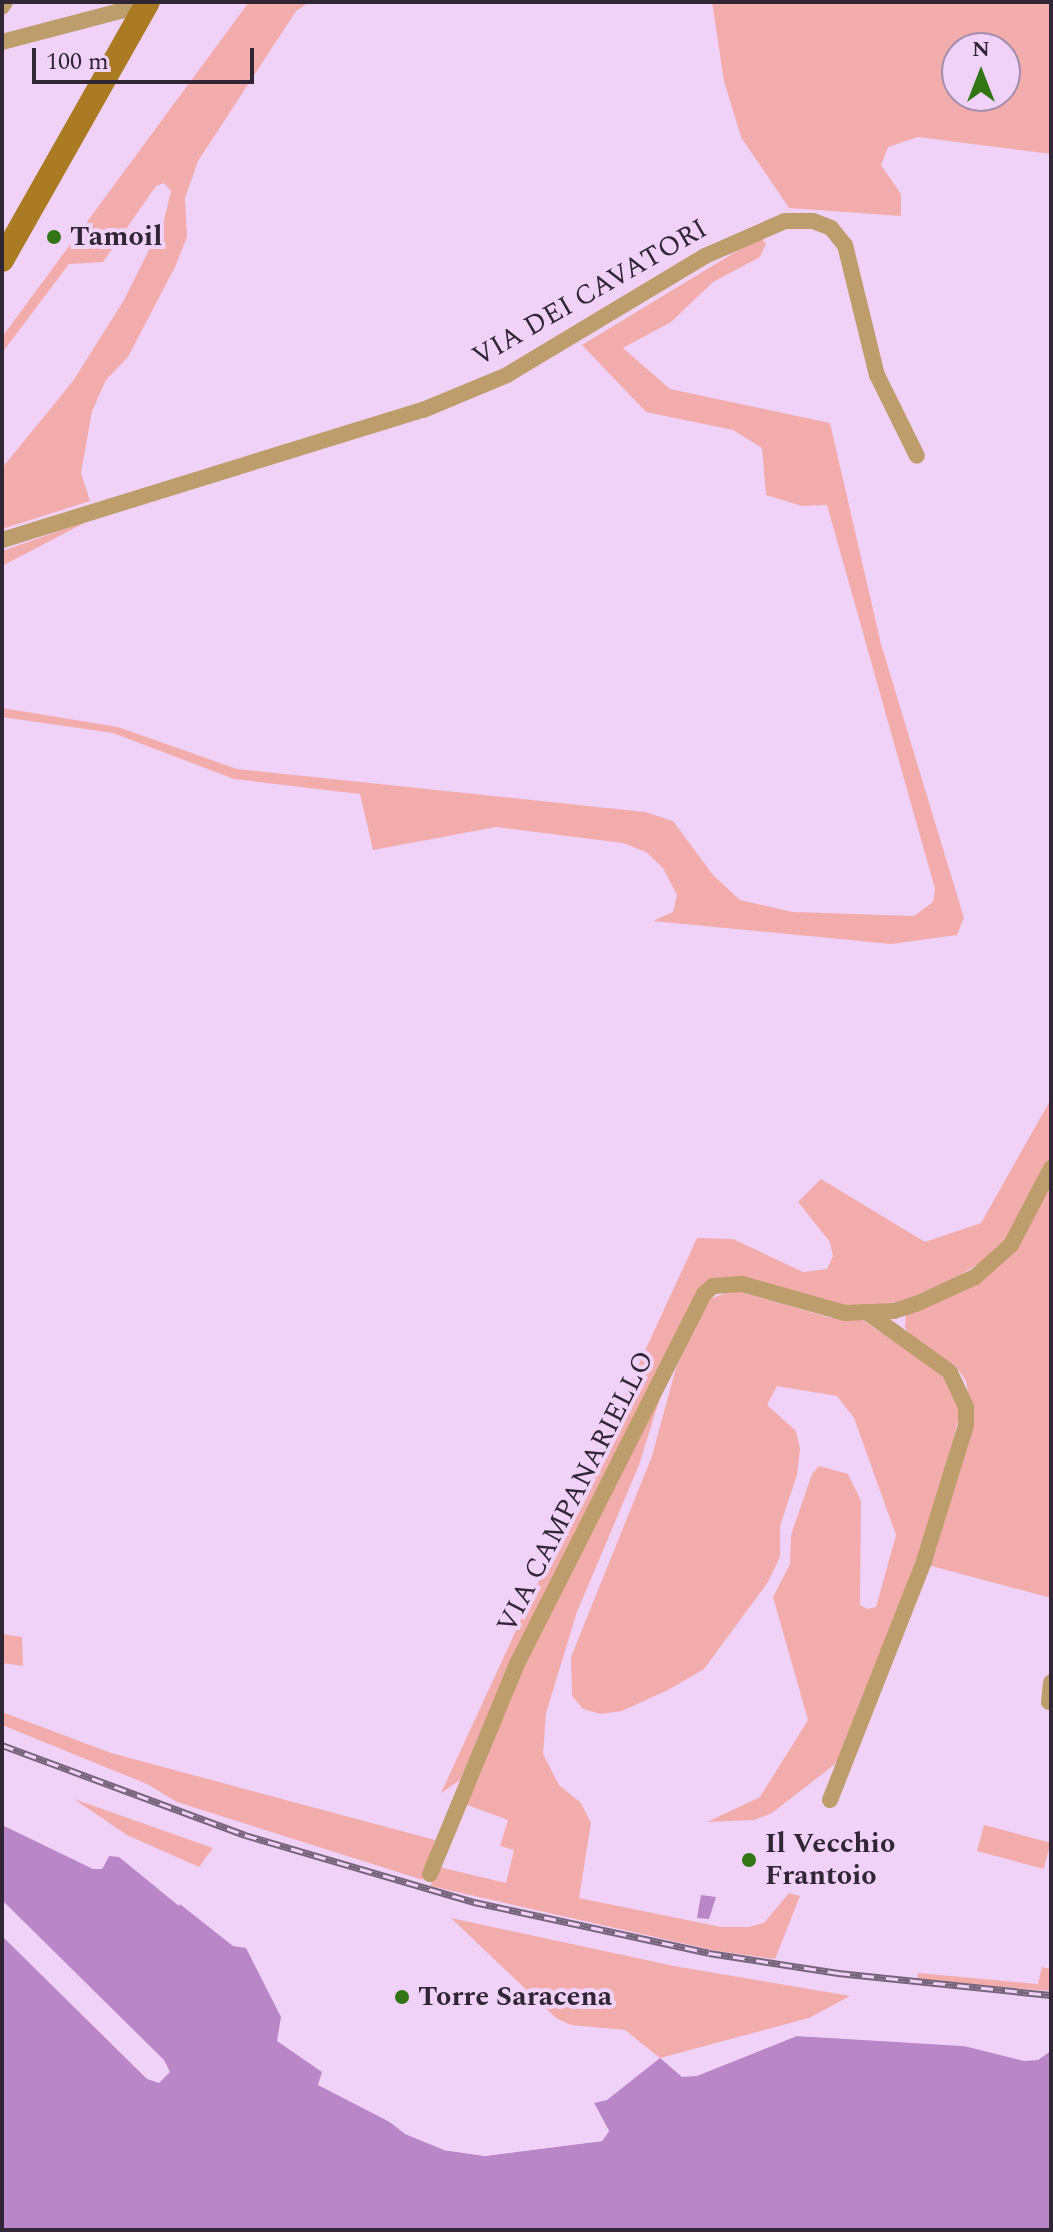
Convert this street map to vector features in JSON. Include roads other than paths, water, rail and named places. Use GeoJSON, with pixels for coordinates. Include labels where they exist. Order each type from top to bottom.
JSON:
{"type":"FeatureCollection","features":[{"type":"Feature","properties":{"kind":"street"},"geometry":{"type":"LineString","coordinates":[[2,7],[5,2]]}},
{"type":"Feature","properties":{"kind":"street"},"geometry":{"type":"LineString","coordinates":[[2,42],[147,3]]}},
{"type":"Feature","properties":{"kind":"street"},"geometry":{"type":"LineString","coordinates":[[2,260],[147,3]]}},
{"type":"Feature","properties":{"kind":"street","name":"VIA DEI CAVATORI"},"geometry":{"type":"LineString","coordinates":[[2,540],[423,410],[507,375],[705,256],[785,221],[813,221],[831,228],[845,245],[877,375],[917,456]]}},
{"type":"Feature","properties":{"kind":"street","name":"VIA CAMPANARIELLO"},"geometry":{"type":"LineString","coordinates":[[430,1874],[494,1713],[704,1294],[724,1283],[742,1284],[821,1309],[869,1314],[916,1304],[975,1277],[1011,1245],[1051,1168]]}},
{"type":"Feature","properties":{"kind":"street","name":"VIA CAMPANARIELLO"},"geometry":{"type":"LineString","coordinates":[[830,1800],[924,1561],[966,1425],[966,1407],[950,1372],[869,1314]]}},
{"type":"Feature","properties":{"kind":"street"},"geometry":{"type":"LineString","coordinates":[[1049,1702],[1051,1682]]}},
{"type":"Feature","properties":{"kind":"railway"},"geometry":{"type":"LineString","coordinates":[[2,1745],[245,1835],[474,1902],[709,1953],[838,1973],[1051,1995]]}},
{"type":"Feature","properties":{"kind":"place","name":"Tamoil"},"geometry":{"type":"Point","coordinates":[54,237]}},
{"type":"Feature","properties":{"kind":"place","name":"Il Vecchio Frantoio"},"geometry":{"type":"Point","coordinates":[749,1860]}},
{"type":"Feature","properties":{"kind":"place","name":"Torre Saracena"},"geometry":{"type":"Point","coordinates":[402,1997]}}]}
